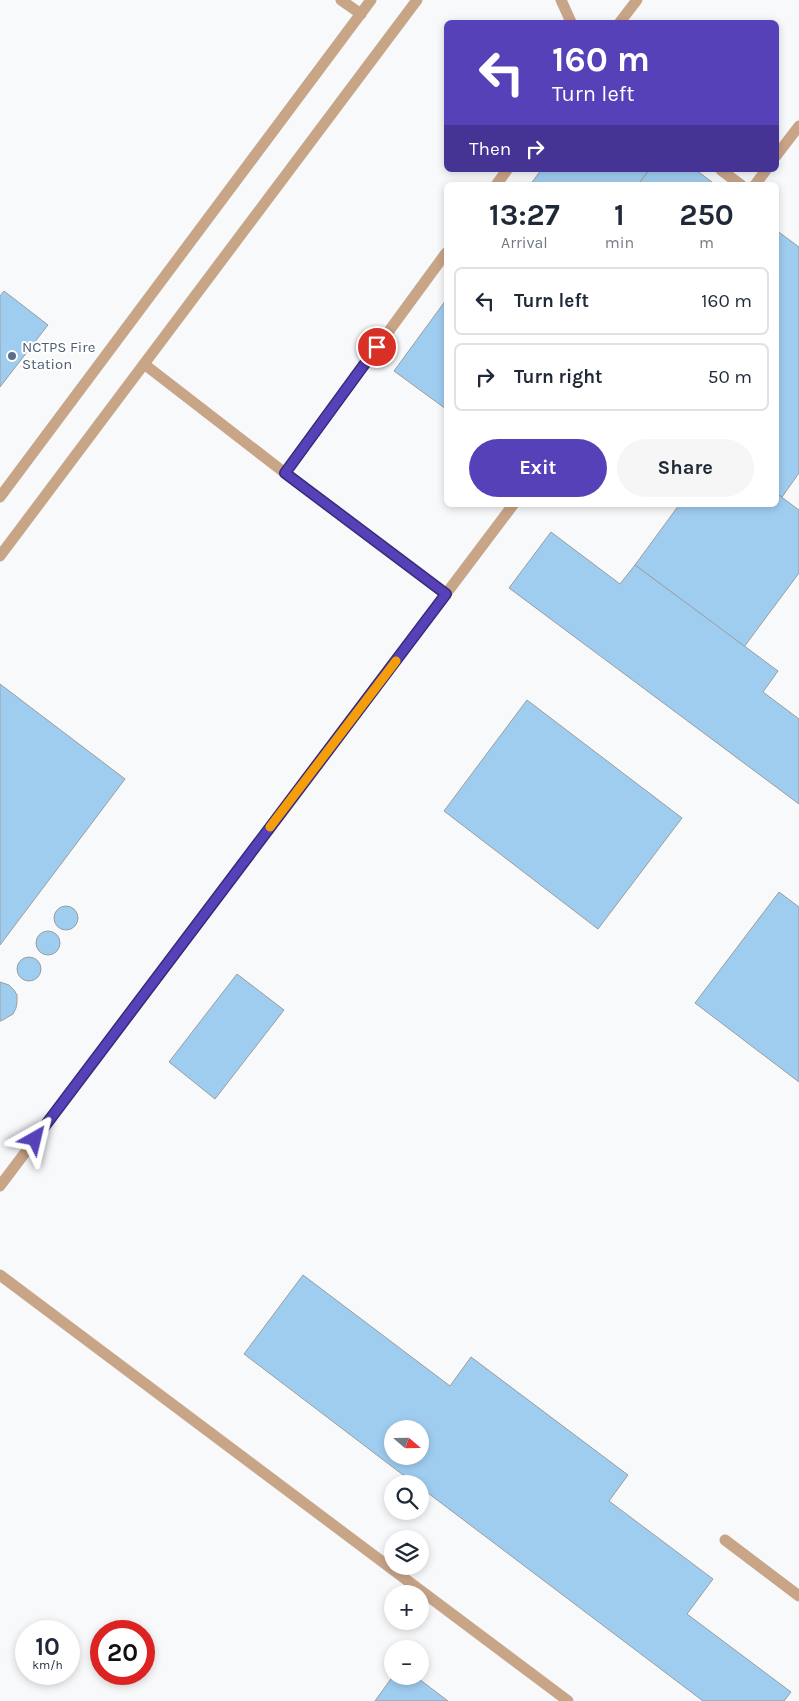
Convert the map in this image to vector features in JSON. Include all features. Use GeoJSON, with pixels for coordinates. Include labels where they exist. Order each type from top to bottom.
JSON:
{"type":"FeatureCollection","features":[{"type":"Feature","properties":{"kind":"lane"},"geometry":{"type":"LineString","coordinates":[[341,0],[361,14]]}},
{"type":"Feature","properties":{"kind":"lane"},"geometry":{"type":"LineString","coordinates":[[0,497],[371,0]]}},
{"type":"Feature","properties":{"kind":"lane"},"geometry":{"type":"LineString","coordinates":[[0,556],[417,0]]}},
{"type":"Feature","properties":{"kind":"lane"},"geometry":{"type":"LineString","coordinates":[[561,0],[570,20]]}},
{"type":"Feature","properties":{"kind":"lane"},"geometry":{"type":"LineString","coordinates":[[622,20],[637,0]]}},
{"type":"Feature","properties":{"kind":"lane"},"geometry":{"type":"LineString","coordinates":[[779,152],[799,126]]}},
{"type":"Feature","properties":{"kind":"lane"},"geometry":{"type":"LineString","coordinates":[[724,172],[737,182]]}},
{"type":"Feature","properties":{"kind":"lane"},"geometry":{"type":"LineString","coordinates":[[756,182],[764,172]]}},
{"type":"Feature","properties":{"kind":"lane"},"geometry":{"type":"LineString","coordinates":[[285,473],[444,256]]}},
{"type":"Feature","properties":{"kind":"lane"},"geometry":{"type":"LineString","coordinates":[[144,364],[446,594]]}},
{"type":"Feature","properties":{"kind":"lane"},"geometry":{"type":"LineString","coordinates":[[0,1186],[511,507]]}},
{"type":"Feature","properties":{"kind":"lane"},"geometry":{"type":"LineString","coordinates":[[0,1275],[568,1701]]}},
{"type":"Feature","properties":{"kind":"lane"},"geometry":{"type":"LineString","coordinates":[[725,1540],[799,1596]]}},
{"type":"Feature","properties":{"kind":"building"},"geometry":{"type":"Polygon","coordinates":[[[540,172],[648,172],[640,182],[532,182],[540,172]]]}},
{"type":"Feature","properties":{"kind":"building"},"geometry":{"type":"Polygon","coordinates":[[[648,172],[699,172],[712,182],[640,182],[648,172]]]}},
{"type":"Feature","properties":{"kind":"building"},"geometry":{"type":"Polygon","coordinates":[[[779,232],[799,247],[799,473],[782,497],[779,495],[779,232]]]}},
{"type":"Feature","properties":{"kind":"building","name":"NCTPS Fire Station"},"geometry":{"type":"Polygon","coordinates":[[[4,291],[48,325],[0,387],[0,296],[4,291]]]}},
{"type":"Feature","properties":{"kind":"building"},"geometry":{"type":"Polygon","coordinates":[[[444,303],[444,408],[394,371],[444,303]]]}},
{"type":"Feature","properties":{"kind":"building"},"geometry":{"type":"Polygon","coordinates":[[[779,495],[799,510],[799,573],[744,647],[635,565],[678,507],[779,507],[779,495]]]}},
{"type":"Feature","properties":{"kind":"building"},"geometry":{"type":"Polygon","coordinates":[[[551,532],[620,584],[635,565],[778,671],[763,692],[799,719],[799,804],[509,588],[551,532]]]}},
{"type":"Feature","properties":{"kind":"building"},"geometry":{"type":"Polygon","coordinates":[[[0,684],[125,779],[0,945],[0,684]]]}},
{"type":"Feature","properties":{"kind":"building"},"geometry":{"type":"Polygon","coordinates":[[[527,700],[682,818],[598,929],[444,811],[527,700]]]}},
{"type":"Feature","properties":{"kind":"building"},"geometry":{"type":"Polygon","coordinates":[[[779,892],[799,907],[799,1082],[695,1003],[779,892]]]}},
{"type":"Feature","properties":{"kind":"building"},"geometry":{"type":"Polygon","coordinates":[[[66,906],[75,909],[78,918],[75,927],[66,930],[57,927],[54,918],[57,909],[66,906]]]}},
{"type":"Feature","properties":{"kind":"building"},"geometry":{"type":"Polygon","coordinates":[[[48,931],[57,934],[60,943],[57,952],[48,955],[39,952],[36,943],[39,934],[48,931]]]}},
{"type":"Feature","properties":{"kind":"building"},"geometry":{"type":"Polygon","coordinates":[[[29,957],[38,960],[41,969],[38,978],[29,981],[20,978],[17,969],[20,960],[29,957]]]}},
{"type":"Feature","properties":{"kind":"building"},"geometry":{"type":"Polygon","coordinates":[[[237,974],[284,1010],[215,1099],[169,1062],[237,974]]]}},
{"type":"Feature","properties":{"kind":"building"},"geometry":{"type":"Polygon","coordinates":[[[0,982],[9,985],[17,995],[16,1008],[13,1014],[1,1021],[0,1021],[0,982]]]}},
{"type":"Feature","properties":{"kind":"building"},"geometry":{"type":"Polygon","coordinates":[[[303,1275],[450,1386],[471,1357],[628,1475],[609,1501],[713,1579],[687,1614],[791,1692],[784,1701],[703,1701],[429,1494],[429,1475],[403,1475],[390,1465],[429,1465],[429,1420],[384,1420],[384,1460],[244,1354],[303,1275]]]}},
{"type":"Feature","properties":{"kind":"building"},"geometry":{"type":"Polygon","coordinates":[[[387,1685],[427,1685],[448,1701],[375,1701],[387,1685]]]}},
{"type":"Feature","properties":{"kind":"slow traffic"},"geometry":{"type":"LineString","coordinates":[[270,827],[396,661]]}},
{"type":"Feature","properties":{"kind":"place","name":"NCTPS Fire Station"},"geometry":{"type":"Point","coordinates":[12,356]}},
{"type":"Feature","properties":{"kind":"route"},"geometry":{"type":"LineString","coordinates":[[35,1139],[446,594],[285,473],[377,347]]}}]}
